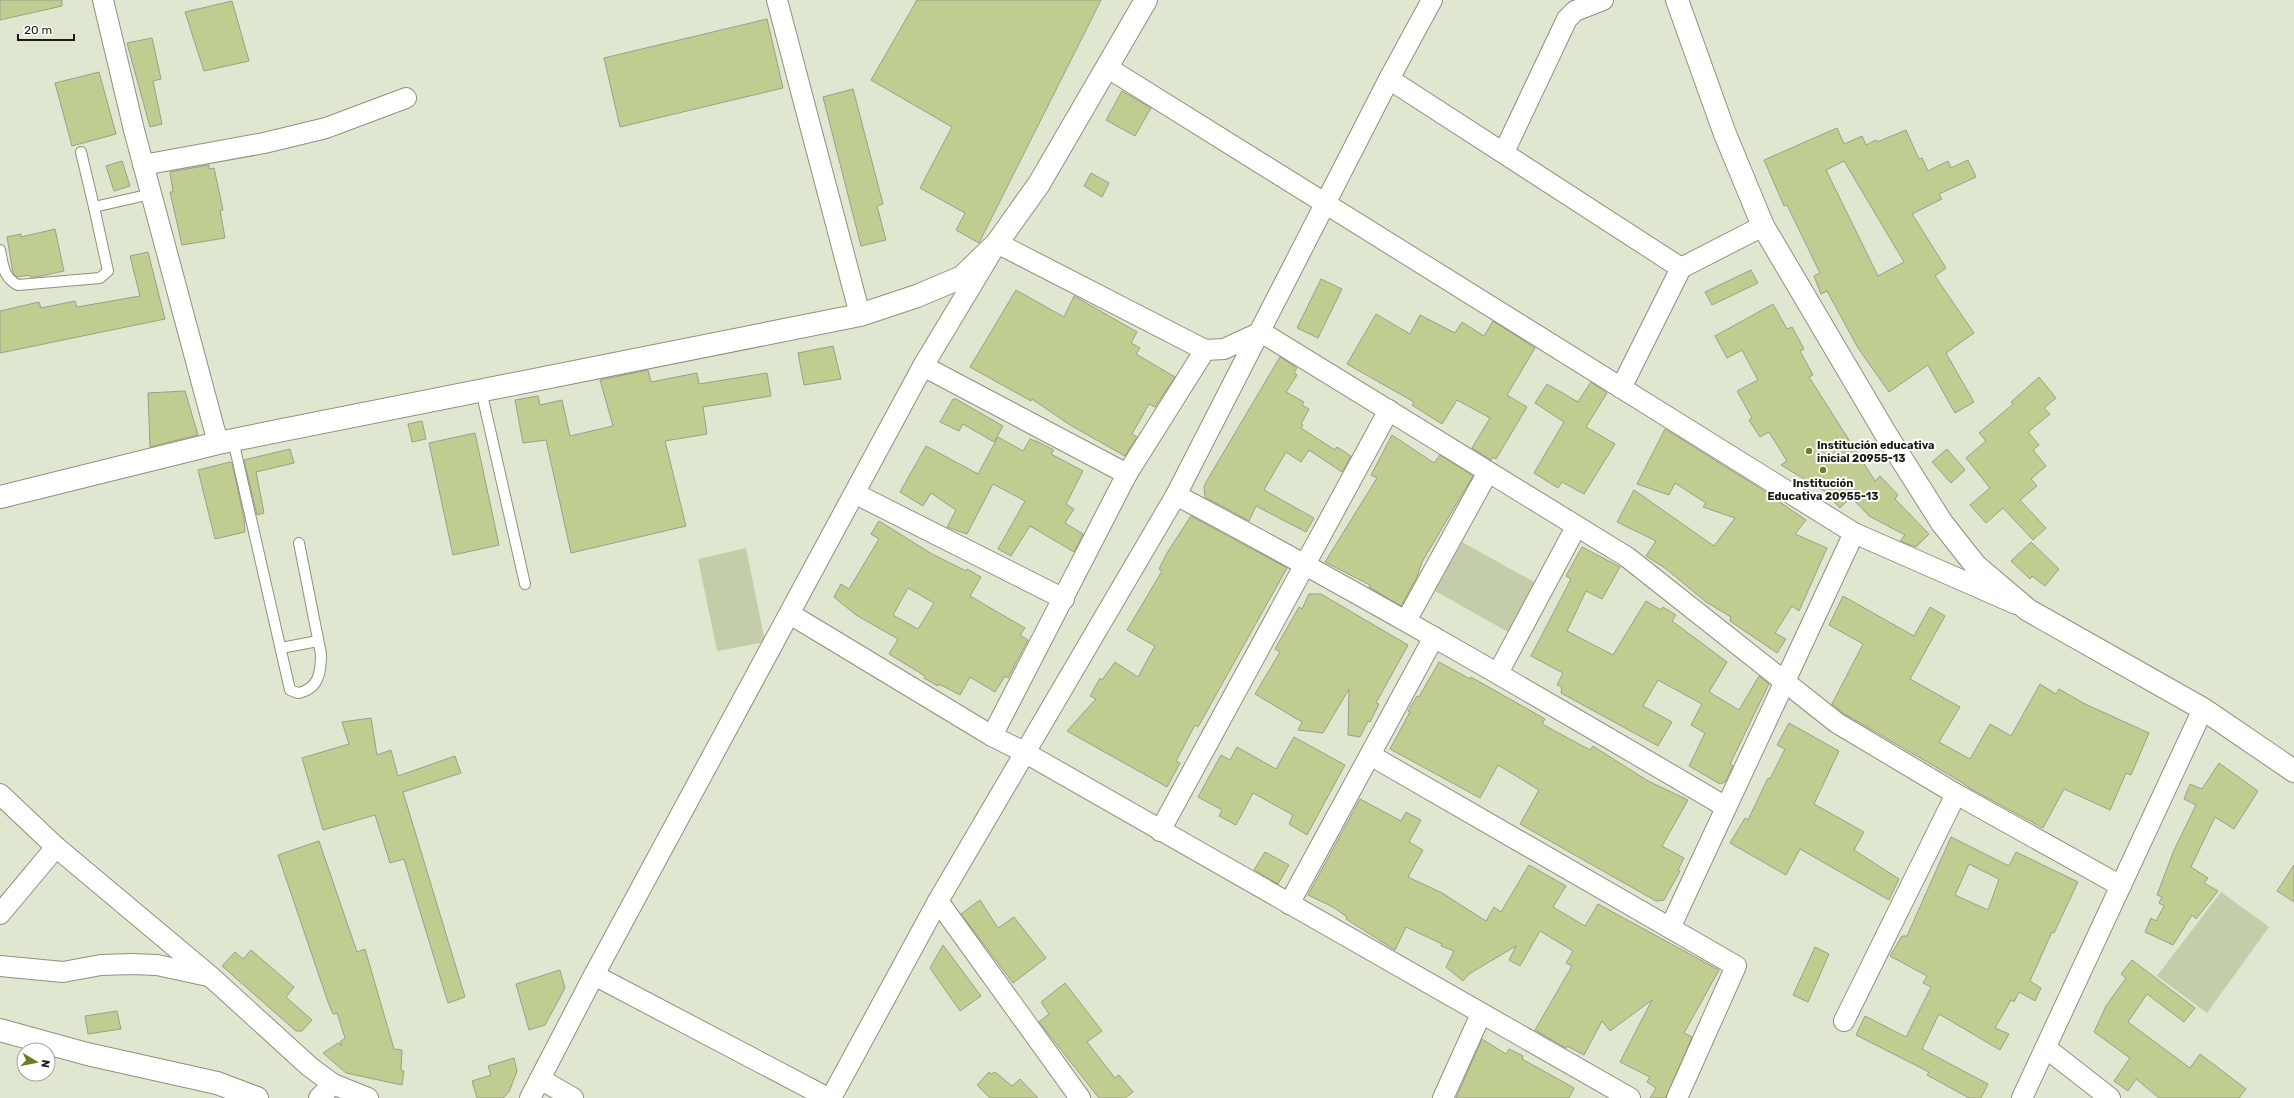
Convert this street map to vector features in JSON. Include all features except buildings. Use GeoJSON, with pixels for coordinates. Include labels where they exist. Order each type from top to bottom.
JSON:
{"type":"FeatureCollection","features":[{"type":"Feature","properties":{"kind":"street"},"geometry":{"type":"LineString","coordinates":[[103,0],[151,194],[226,441]]}},
{"type":"Feature","properties":{"kind":"street"},"geometry":{"type":"LineString","coordinates":[[777,0],[860,315]]}},
{"type":"Feature","properties":{"kind":"street"},"geometry":{"type":"LineString","coordinates":[[530,1098],[594,975],[856,494],[923,366],[997,243],[1039,184],[1108,68],[1146,0]]}},
{"type":"Feature","properties":{"kind":"street"},"geometry":{"type":"LineString","coordinates":[[594,975],[829,1098],[938,901],[1176,495],[1389,80],[1432,0]]}},
{"type":"Feature","properties":{"kind":"street"},"geometry":{"type":"LineString","coordinates":[[1504,152],[1567,19],[1575,11],[1603,0]]}},
{"type":"Feature","properties":{"kind":"street"},"geometry":{"type":"LineString","coordinates":[[1677,0],[1725,134],[1763,226],[1887,436],[1942,523],[1976,566],[2028,610]]}},
{"type":"Feature","properties":{"kind":"street"},"geometry":{"type":"LineString","coordinates":[[1108,68],[1854,533],[2028,610],[2203,709],[2294,771]]}},
{"type":"Feature","properties":{"kind":"street"},"geometry":{"type":"LineString","coordinates":[[1389,80],[1504,152],[1681,268]]}},
{"type":"Feature","properties":{"kind":"street"},"geometry":{"type":"LineString","coordinates":[[143,165],[264,143],[326,128],[406,98]]}},
{"type":"Feature","properties":{"kind":"street"},"geometry":{"type":"LineString","coordinates":[[1621,388],[1681,268],[1763,226]]}},
{"type":"Feature","properties":{"kind":"street"},"geometry":{"type":"LineString","coordinates":[[0,497],[226,441],[860,315],[917,296],[962,277],[997,243]]}},
{"type":"Feature","properties":{"kind":"street"},"geometry":{"type":"LineString","coordinates":[[997,243],[1205,350],[1224,349],[1261,332]]}},
{"type":"Feature","properties":{"kind":"street"},"geometry":{"type":"LineString","coordinates":[[1261,332],[1627,557],[1837,723],[1956,794],[2121,886]]}},
{"type":"Feature","properties":{"kind":"street"},"geometry":{"type":"LineString","coordinates":[[992,736],[1064,599],[1127,474],[1205,350]]}},
{"type":"Feature","properties":{"kind":"street"},"geometry":{"type":"LineString","coordinates":[[923,366],[1127,474]]}},
{"type":"Feature","properties":{"kind":"street"},"geometry":{"type":"LineString","coordinates":[[1160,831],[1389,410]]}},
{"type":"Feature","properties":{"kind":"street"},"geometry":{"type":"LineString","coordinates":[[1406,621],[1488,472]]}},
{"type":"Feature","properties":{"kind":"street"},"geometry":{"type":"LineString","coordinates":[[856,494],[1064,599]]}},
{"type":"Feature","properties":{"kind":"street"},"geometry":{"type":"LineString","coordinates":[[1176,495],[1306,563],[1498,673],[1726,807]]}},
{"type":"Feature","properties":{"kind":"street"},"geometry":{"type":"LineString","coordinates":[[1498,673],[1576,527]]}},
{"type":"Feature","properties":{"kind":"street"},"geometry":{"type":"LineString","coordinates":[[1670,928],[1854,533]]}},
{"type":"Feature","properties":{"kind":"street"},"geometry":{"type":"LineString","coordinates":[[790,614],[992,736],[1024,752],[1630,1098]]}},
{"type":"Feature","properties":{"kind":"street"},"geometry":{"type":"LineString","coordinates":[[1289,904],[1434,637]]}},
{"type":"Feature","properties":{"kind":"street"},"geometry":{"type":"LineString","coordinates":[[2022,1098],[2203,709]]}},
{"type":"Feature","properties":{"kind":"street"},"geometry":{"type":"LineString","coordinates":[[1370,754],[1736,966],[1677,1098]]}},
{"type":"Feature","properties":{"kind":"street"},"geometry":{"type":"LineString","coordinates":[[0,794],[56,847],[210,976],[310,1067],[333,1084],[368,1098]]}},
{"type":"Feature","properties":{"kind":"street"},"geometry":{"type":"LineString","coordinates":[[1844,1021],[1956,794]]}},
{"type":"Feature","properties":{"kind":"street"},"geometry":{"type":"LineString","coordinates":[[0,914],[56,847]]}},
{"type":"Feature","properties":{"kind":"street"},"geometry":{"type":"LineString","coordinates":[[938,901],[1080,1098]]}},
{"type":"Feature","properties":{"kind":"street"},"geometry":{"type":"LineString","coordinates":[[0,966],[63,972],[101,965],[156,965],[210,976]]}},
{"type":"Feature","properties":{"kind":"street"},"geometry":{"type":"LineString","coordinates":[[1443,1098],[1482,1014]]}},
{"type":"Feature","properties":{"kind":"street"},"geometry":{"type":"LineString","coordinates":[[0,1030],[87,1054],[217,1084],[257,1098]]}},
{"type":"Feature","properties":{"kind":"street"},"geometry":{"type":"LineString","coordinates":[[2046,1048],[2110,1098]]}},
{"type":"Feature","properties":{"kind":"street"},"geometry":{"type":"LineString","coordinates":[[540,1079],[573,1098]]}},
{"type":"Feature","properties":{"kind":"street"},"geometry":{"type":"LineString","coordinates":[[320,1098],[333,1084]]}},
{"type":"Feature","properties":{"kind":"lane"},"geometry":{"type":"LineString","coordinates":[[0,250],[5,272],[10,282],[18,285],[100,278],[108,271],[81,152]]}},
{"type":"Feature","properties":{"kind":"lane"},"geometry":{"type":"LineString","coordinates":[[94,206],[151,194]]}},
{"type":"Feature","properties":{"kind":"lane"},"geometry":{"type":"LineString","coordinates":[[481,390],[525,584]]}},
{"type":"Feature","properties":{"kind":"lane"},"geometry":{"type":"LineString","coordinates":[[226,441],[281,648],[290,690],[298,693],[310,689],[316,682],[321,671],[318,641],[299,543]]}},
{"type":"Feature","properties":{"kind":"lane"},"geometry":{"type":"LineString","coordinates":[[281,648],[318,641]]}},
{"type":"Feature","properties":{"kind":"green space"},"geometry":{"type":"Polygon","coordinates":[[[1462,542],[1536,583],[1508,632],[1435,591],[1462,542]]]}},
{"type":"Feature","properties":{"kind":"green space"},"geometry":{"type":"Polygon","coordinates":[[[746,548],[765,642],[717,651],[698,559],[746,548]]]}},
{"type":"Feature","properties":{"kind":"green space"},"geometry":{"type":"Polygon","coordinates":[[[2221,892],[2269,927],[2207,1013],[2157,976],[2221,892]]]}},
{"type":"Feature","properties":{"kind":"place","name":"Institución educativa inicial 20955-13"},"geometry":{"type":"Point","coordinates":[1809,451]}},
{"type":"Feature","properties":{"kind":"place","name":"Institución Educativa 20955-13"},"geometry":{"type":"Point","coordinates":[1823,470]}}]}
